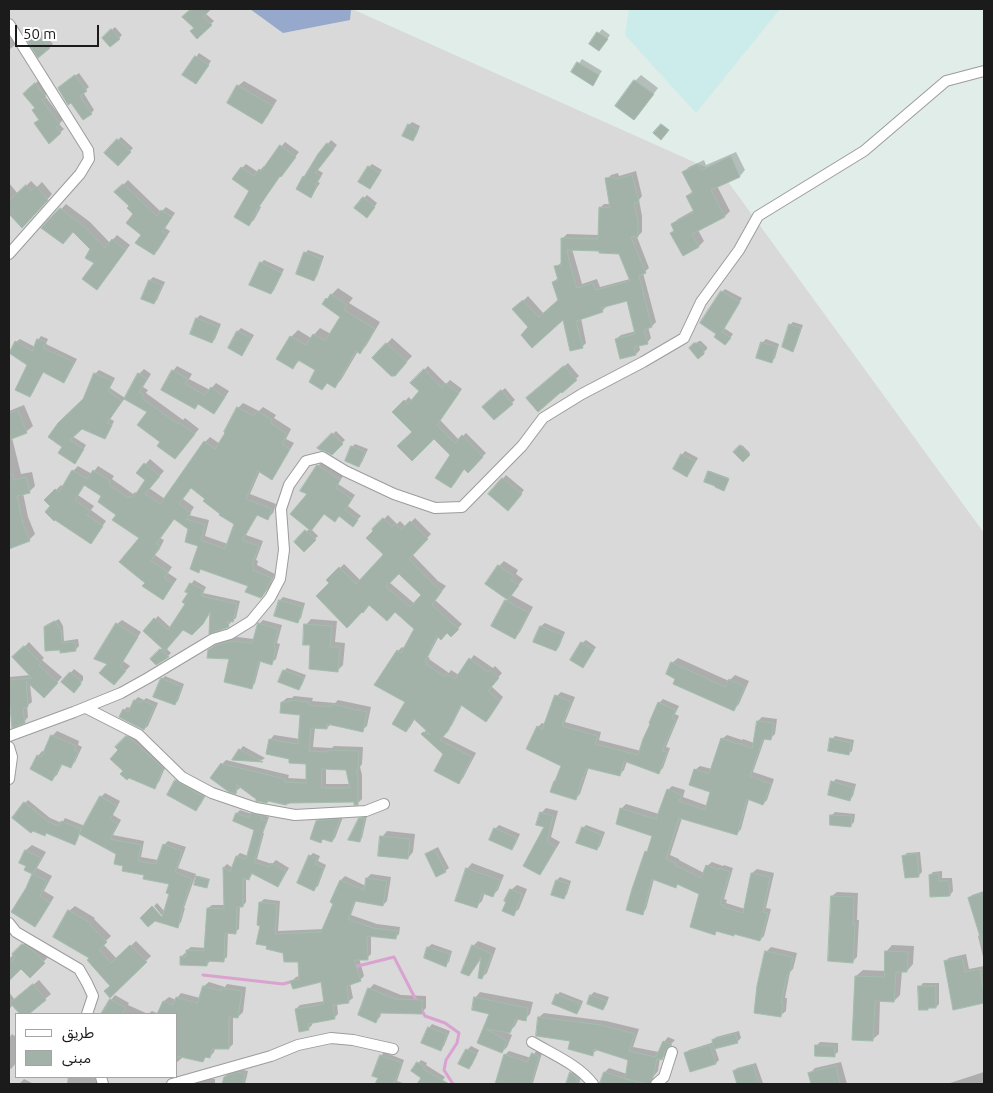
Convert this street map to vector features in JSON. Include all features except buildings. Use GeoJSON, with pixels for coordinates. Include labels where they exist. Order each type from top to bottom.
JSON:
{"type":"FeatureCollection","features":[{"type":"Feature","properties":{"kind":"street"},"geometry":{"type":"LineString","coordinates":[[9,24],[88,150],[89,160],[80,174],[9,254]]}},
{"type":"Feature","properties":{"kind":"street"},"geometry":{"type":"LineString","coordinates":[[9,736],[121,693],[212,639],[230,634],[251,621],[270,598],[280,578],[284,550],[281,509],[289,485],[306,461],[322,457],[344,471],[394,494],[435,508],[462,507],[522,446],[543,418],[582,394],[684,338],[700,302],[739,250],[758,216],[864,151],[946,81],[984,71]]}},
{"type":"Feature","properties":{"kind":"street"},"geometry":{"type":"LineString","coordinates":[[86,708],[139,734],[182,777],[212,793],[256,808],[295,815],[366,811],[384,804]]}},
{"type":"Feature","properties":{"kind":"street"},"geometry":{"type":"LineString","coordinates":[[9,747],[12,757],[9,779]]}},
{"type":"Feature","properties":{"kind":"street"},"geometry":{"type":"LineString","coordinates":[[9,923],[16,932],[79,969],[93,996],[87,1013]]}},
{"type":"Feature","properties":{"kind":"street"},"geometry":{"type":"LineString","coordinates":[[172,1084],[271,1056],[298,1045],[331,1038],[353,1040],[393,1049]]}},
{"type":"Feature","properties":{"kind":"street"},"geometry":{"type":"LineString","coordinates":[[532,1042],[578,1069],[593,1084]]}},
{"type":"Feature","properties":{"kind":"street"},"geometry":{"type":"LineString","coordinates":[[656,1084],[664,1077],[672,1052]]}},
{"type":"Feature","properties":{"kind":"shaded area"},"geometry":{"type":"Polygon","coordinates":[[[9,9],[352,9],[723,175],[984,533],[984,1084],[9,1084],[9,9]]]}},
{"type":"Feature","properties":{"kind":"shaded area"},"geometry":{"type":"Polygon","coordinates":[[[250,9],[351,9],[350,20],[283,33],[250,9]]]}},
{"type":"Feature","properties":{"kind":"shaded area"},"geometry":{"type":"Polygon","coordinates":[[[629,9],[780,9],[696,113],[625,35],[629,9]]]}},
{"type":"Feature","properties":{"kind":"waterway"},"geometry":{"type":"LineString","coordinates":[[354,967],[394,957],[417,1002]]}},
{"type":"Feature","properties":{"kind":"waterway"},"geometry":{"type":"LineString","coordinates":[[203,975],[283,984],[294,981]]}},
{"type":"Feature","properties":{"kind":"waterway"},"geometry":{"type":"LineString","coordinates":[[420,1007],[425,1016],[445,1023],[459,1033],[457,1043],[446,1060],[444,1070],[453,1084]]}}]}
